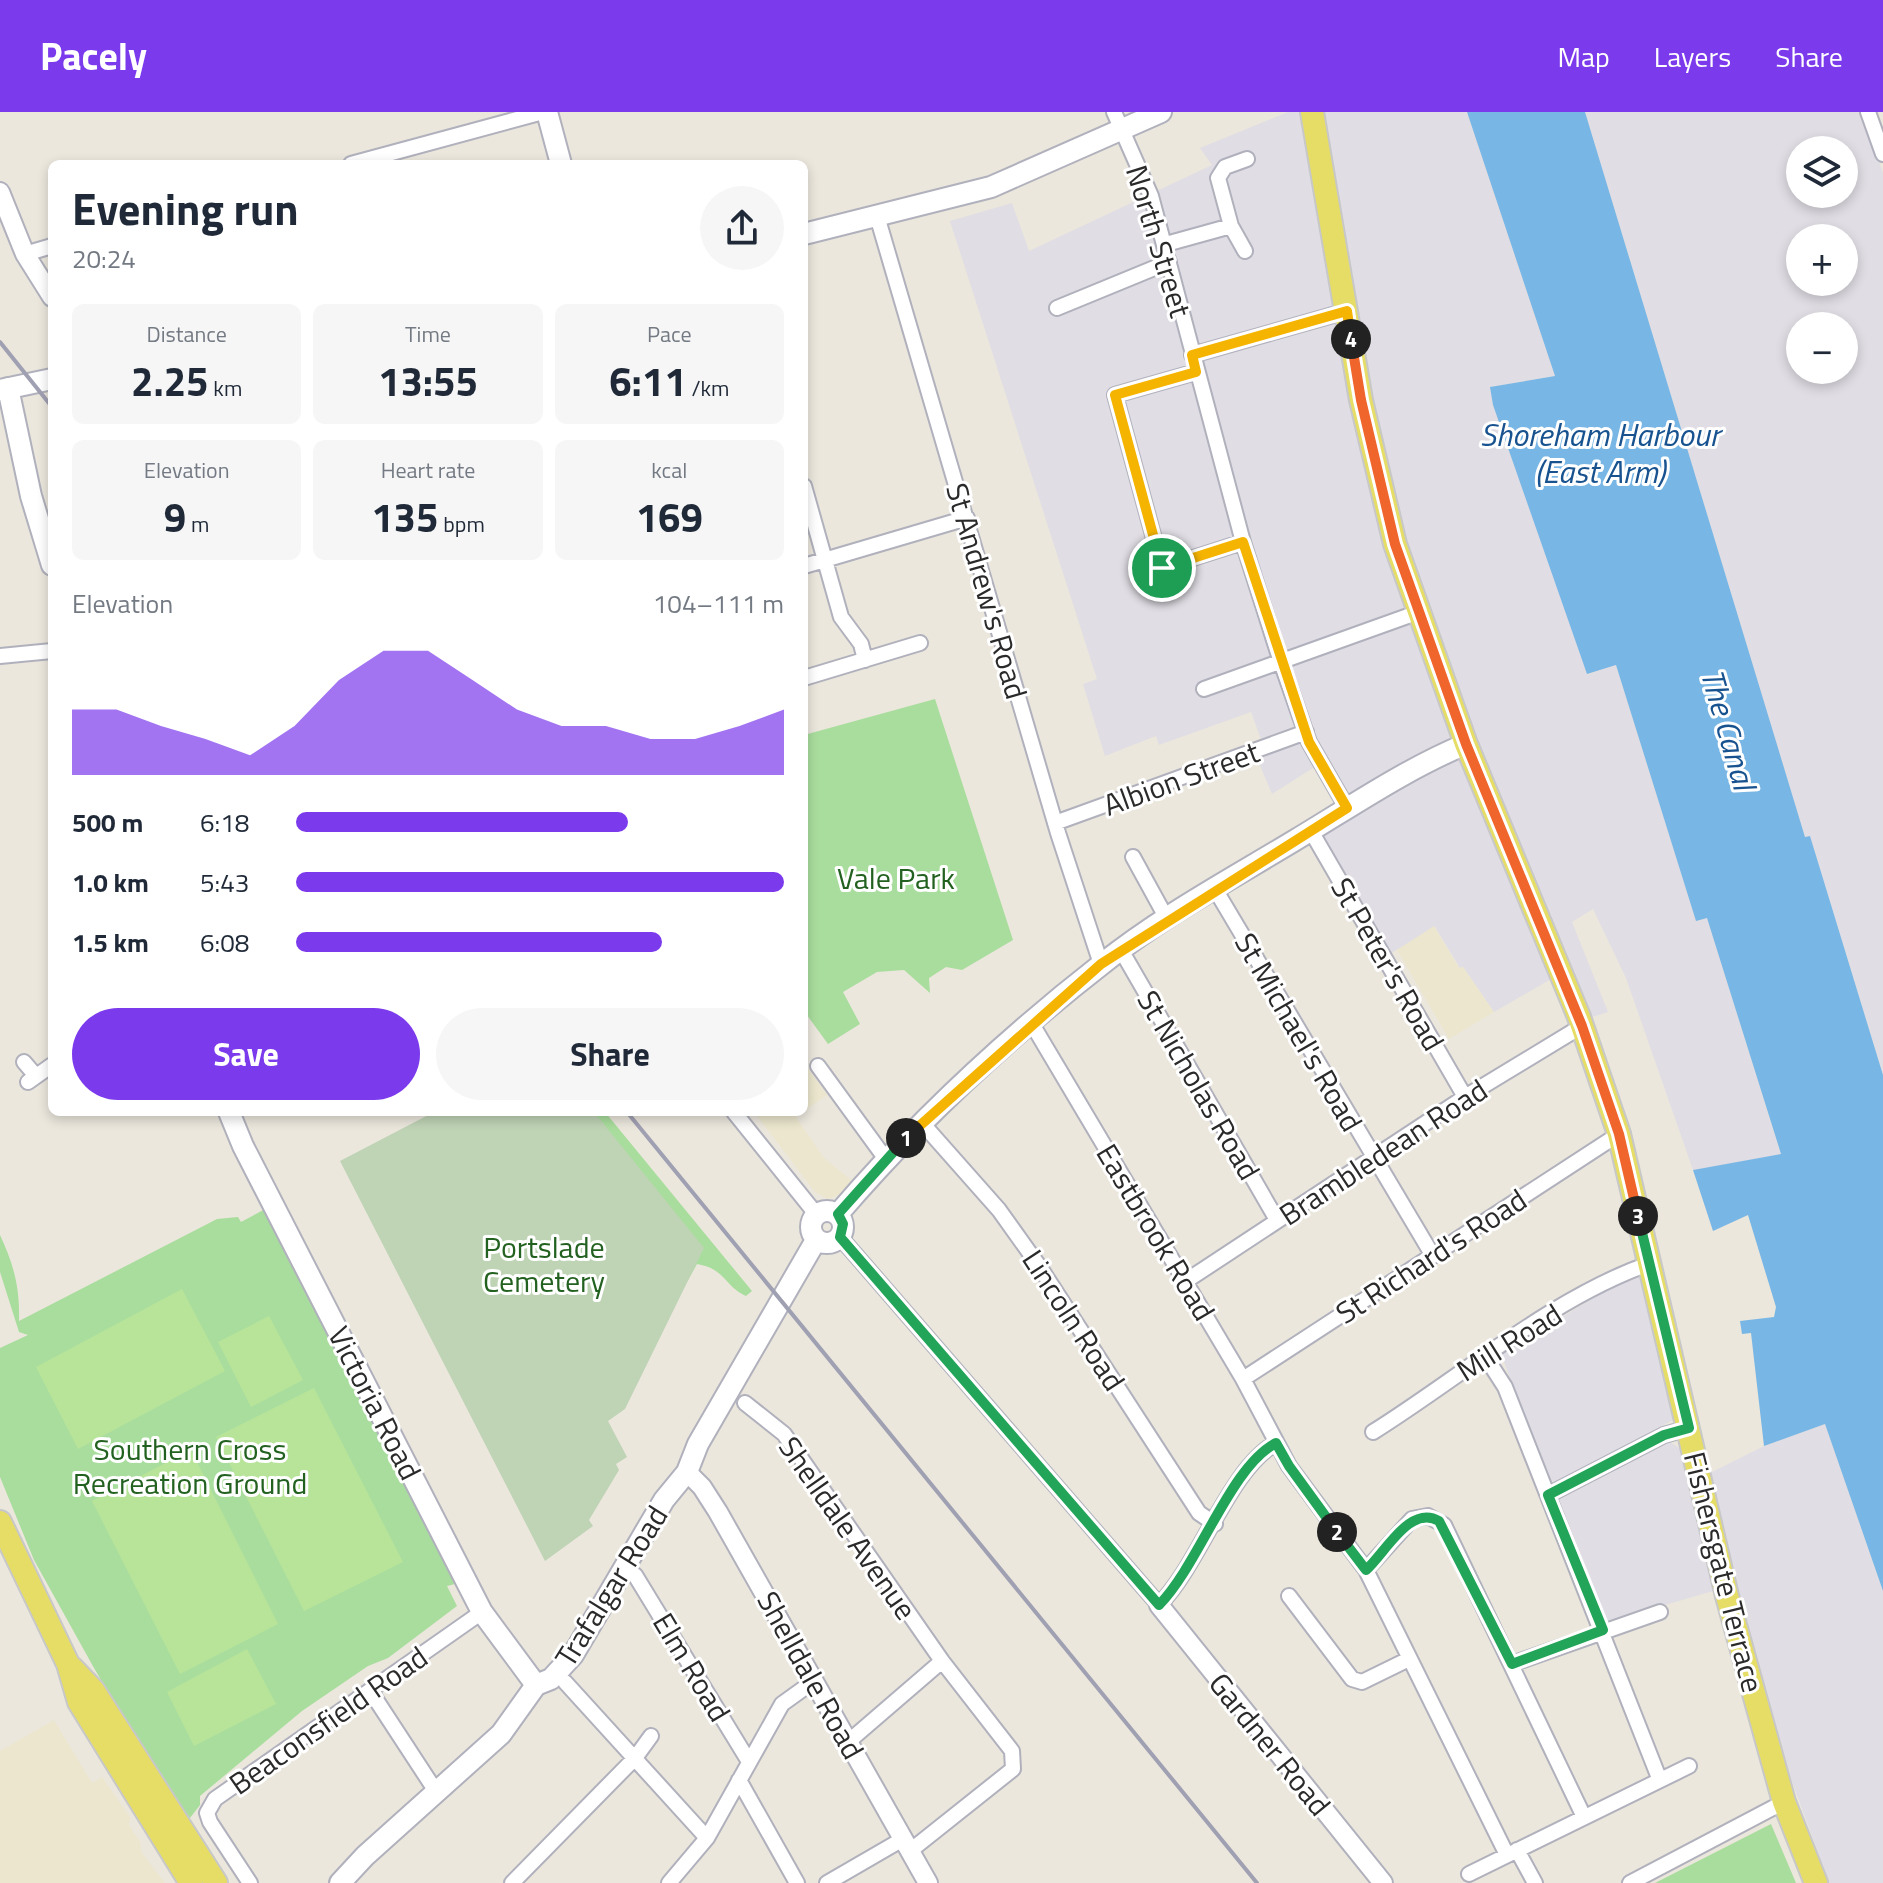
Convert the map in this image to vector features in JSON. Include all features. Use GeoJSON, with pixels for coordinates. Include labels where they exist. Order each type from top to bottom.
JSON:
{"type":"FeatureCollection","features":[{"type":"Feature","properties":{"kind":"main road"},"geometry":{"type":"LineString","coordinates":[[545,112],[560,160]]}},
{"type":"Feature","properties":{"kind":"main road"},"geometry":{"type":"LineString","coordinates":[[808,233],[991,187],[1118,120],[1161,112]]}},
{"type":"Feature","properties":{"kind":"main road","name":"Fishersgate Terrace"},"geometry":{"type":"LineString","coordinates":[[1312,112],[1361,400],[1381,491],[1419,612],[1466,744],[1582,1026],[1619,1134],[1727,1596],[1784,1802],[1816,1883]]}},
{"type":"Feature","properties":{"kind":"main road"},"geometry":{"type":"LineString","coordinates":[[48,380],[4,389],[48,552]]}},
{"type":"Feature","properties":{"kind":"main road"},"geometry":{"type":"LineString","coordinates":[[838,1214],[885,1158],[1101,964],[1167,919],[1347,808],[1429,761],[1466,744]]}},
{"type":"Feature","properties":{"kind":"main road","name":"Victoria Road"},"geometry":{"type":"LineString","coordinates":[[231,1116],[243,1146],[482,1612],[536,1685]]}},
{"type":"Feature","properties":{"kind":"main road"},"geometry":{"type":"LineString","coordinates":[[827,1210],[838,1214],[843,1224],[840,1237],[828,1243],[816,1240],[810,1225],[816,1214],[827,1210]]}},
{"type":"Feature","properties":{"kind":"main road","name":"Trafalgar Road"},"geometry":{"type":"LineString","coordinates":[[338,1882],[501,1734],[536,1685],[551,1679],[573,1655],[664,1500],[687,1472],[698,1444],[816,1240]]}},
{"type":"Feature","properties":{"kind":"main road"},"geometry":{"type":"LineString","coordinates":[[0,1522],[68,1664],[79,1702],[191,1883]]}},
{"type":"Feature","properties":{"kind":"main road"},"geometry":{"type":"LineString","coordinates":[[68,1664],[93,1690],[216,1883]]}},
{"type":"Feature","properties":{"kind":"street"},"geometry":{"type":"LineString","coordinates":[[366,160],[545,112]]}},
{"type":"Feature","properties":{"kind":"street"},"geometry":{"type":"LineString","coordinates":[[1868,112],[1883,154]]}},
{"type":"Feature","properties":{"kind":"street","name":"North Street"},"geometry":{"type":"LineString","coordinates":[[1118,120],[1151,196],[1166,244],[1196,372],[1243,542],[1280,659],[1306,732],[1347,808]]}},
{"type":"Feature","properties":{"kind":"street"},"geometry":{"type":"LineString","coordinates":[[1245,251],[1231,226],[1218,178],[1225,167],[1247,159]]}},
{"type":"Feature","properties":{"kind":"street"},"geometry":{"type":"LineString","coordinates":[[0,192],[25,254],[48,291]]}},
{"type":"Feature","properties":{"kind":"street","name":"St Andrew's Road"},"geometry":{"type":"LineString","coordinates":[[877,216],[1055,823],[1101,964]]}},
{"type":"Feature","properties":{"kind":"street"},"geometry":{"type":"LineString","coordinates":[[1166,244],[1231,226]]}},
{"type":"Feature","properties":{"kind":"street"},"geometry":{"type":"LineString","coordinates":[[25,254],[48,247]]}},
{"type":"Feature","properties":{"kind":"street"},"geometry":{"type":"LineString","coordinates":[[1057,308],[1169,262]]}},
{"type":"Feature","properties":{"kind":"street"},"geometry":{"type":"LineString","coordinates":[[1192,355],[1347,311]]}},
{"type":"Feature","properties":{"kind":"street"},"geometry":{"type":"LineString","coordinates":[[1196,372],[1115,395],[1162,568],[1243,542]]}},
{"type":"Feature","properties":{"kind":"street"},"geometry":{"type":"LineString","coordinates":[[808,500],[841,617],[861,644],[865,660]]}},
{"type":"Feature","properties":{"kind":"street"},"geometry":{"type":"LineString","coordinates":[[808,565],[967,518]]}},
{"type":"Feature","properties":{"kind":"street"},"geometry":{"type":"LineString","coordinates":[[1204,689],[1280,659],[1419,612]]}},
{"type":"Feature","properties":{"kind":"street"},"geometry":{"type":"LineString","coordinates":[[808,677],[920,643]]}},
{"type":"Feature","properties":{"kind":"street"},"geometry":{"type":"LineString","coordinates":[[0,656],[48,651]]}},
{"type":"Feature","properties":{"kind":"street","name":"Albion Street"},"geometry":{"type":"LineString","coordinates":[[1055,823],[1306,732]]}},
{"type":"Feature","properties":{"kind":"street","name":"St Peter's Road"},"geometry":{"type":"LineString","coordinates":[[1311,831],[1465,1097]]}},
{"type":"Feature","properties":{"kind":"street"},"geometry":{"type":"LineString","coordinates":[[1133,857],[1167,919]]}},
{"type":"Feature","properties":{"kind":"street","name":"St Michael's Road"},"geometry":{"type":"LineString","coordinates":[[1215,889],[1433,1256]]}},
{"type":"Feature","properties":{"kind":"street","name":"St Nicholas Road"},"geometry":{"type":"LineString","coordinates":[[1121,950],[1277,1220]]}},
{"type":"Feature","properties":{"kind":"street","name":"Eastbrook Road"},"geometry":{"type":"LineString","coordinates":[[1032,1024],[1186,1281],[1303,1488],[1366,1570],[1409,1659],[1512,1853],[1535,1883]]}},
{"type":"Feature","properties":{"kind":"street","name":"Brambledean Road"},"geometry":{"type":"LineString","coordinates":[[1186,1281],[1465,1097],[1582,1026]]}},
{"type":"Feature","properties":{"kind":"street"},"geometry":{"type":"LineString","coordinates":[[24,1062],[32,1079],[48,1068]]}},
{"type":"Feature","properties":{"kind":"street"},"geometry":{"type":"LineString","coordinates":[[818,1066],[885,1158]]}},
{"type":"Feature","properties":{"kind":"street"},"geometry":{"type":"LineString","coordinates":[[737,1116],[816,1214]]}},
{"type":"Feature","properties":{"kind":"street","name":"Lincoln Road"},"geometry":{"type":"LineString","coordinates":[[922,1123],[999,1210],[1039,1266],[1199,1513],[1215,1524]]}},
{"type":"Feature","properties":{"kind":"street","name":"St Richard's Road"},"geometry":{"type":"LineString","coordinates":[[1243,1379],[1619,1134]]}},
{"type":"Feature","properties":{"kind":"street"},"geometry":{"type":"LineString","coordinates":[[840,1237],[1159,1605],[1191,1564],[1246,1470],[1276,1443]]}},
{"type":"Feature","properties":{"kind":"street","name":"Mill Road"},"geometry":{"type":"LineString","coordinates":[[1373,1432],[1485,1356],[1617,1275],[1651,1263]]}},
{"type":"Feature","properties":{"kind":"street"},"geometry":{"type":"LineString","coordinates":[[1485,1356],[1505,1387],[1659,1778]]}},
{"type":"Feature","properties":{"kind":"street","name":"Shelldale Avenue"},"geometry":{"type":"LineString","coordinates":[[745,1403],[784,1434],[942,1661],[1012,1751],[1013,1769],[906,1845]]}},
{"type":"Feature","properties":{"kind":"street"},"geometry":{"type":"LineString","coordinates":[[1548,1495],[1655,1439],[1689,1428]]}},
{"type":"Feature","properties":{"kind":"street","name":"Shelldale Road"},"geometry":{"type":"LineString","coordinates":[[687,1472],[702,1487],[718,1512],[928,1883]]}},
{"type":"Feature","properties":{"kind":"street"},"geometry":{"type":"LineString","coordinates":[[1366,1570],[1412,1519],[1428,1516],[1439,1521],[1512,1664],[1584,1817]]}},
{"type":"Feature","properties":{"kind":"street","name":"Elm Road"},"geometry":{"type":"LineString","coordinates":[[635,1575],[748,1760]]}},
{"type":"Feature","properties":{"kind":"street"},"geometry":{"type":"LineString","coordinates":[[1289,1596],[1352,1679],[1362,1682],[1409,1659]]}},
{"type":"Feature","properties":{"kind":"street","name":"Gardner Road"},"geometry":{"type":"LineString","coordinates":[[1159,1605],[1383,1883]]}},
{"type":"Feature","properties":{"kind":"street","name":"Beaconsfield Road"},"geometry":{"type":"LineString","coordinates":[[250,1883],[210,1822],[207,1813],[215,1799],[482,1612]]}},
{"type":"Feature","properties":{"kind":"street"},"geometry":{"type":"LineString","coordinates":[[1512,1664],[1660,1612]]}},
{"type":"Feature","properties":{"kind":"street"},"geometry":{"type":"LineString","coordinates":[[848,1742],[942,1661]]}},
{"type":"Feature","properties":{"kind":"street"},"geometry":{"type":"LineString","coordinates":[[686,1690],[698,1677]]}},
{"type":"Feature","properties":{"kind":"street"},"geometry":{"type":"LineString","coordinates":[[669,1883],[707,1838],[782,1704],[814,1681]]}},
{"type":"Feature","properties":{"kind":"street"},"geometry":{"type":"LineString","coordinates":[[565,1682],[707,1838]]}},
{"type":"Feature","properties":{"kind":"street"},"geometry":{"type":"LineString","coordinates":[[371,1692],[437,1793]]}},
{"type":"Feature","properties":{"kind":"street"},"geometry":{"type":"LineString","coordinates":[[512,1883],[635,1758],[651,1736]]}},
{"type":"Feature","properties":{"kind":"street"},"geometry":{"type":"LineString","coordinates":[[1469,1874],[1659,1778],[1689,1766]]}},
{"type":"Feature","properties":{"kind":"street"},"geometry":{"type":"LineString","coordinates":[[739,1780],[797,1883]]}},
{"type":"Feature","properties":{"kind":"street"},"geometry":{"type":"LineString","coordinates":[[1630,1883],[1784,1802]]}},
{"type":"Feature","properties":{"kind":"street"},"geometry":{"type":"LineString","coordinates":[[827,1883],[906,1845]]}},
{"type":"Feature","properties":{"kind":"shaded area"},"geometry":{"type":"Polygon","coordinates":[[[1288,112],[1467,112],[1555,376],[1491,387],[1493,405],[1588,674],[1616,665],[1696,920],[1707,917],[1781,1155],[1693,1170],[1626,978],[1593,909],[1572,922],[1608,1012],[1592,1017],[1570,968],[1494,1012],[1463,967],[1460,968],[1435,927],[1388,955],[1317,840],[1349,820],[1319,772],[1313,768],[1272,794],[1253,749],[1263,745],[1251,712],[1159,745],[1156,736],[1105,756],[1083,684],[1097,679],[950,221],[1012,203],[1029,251],[1212,165],[1200,148],[1288,112]]]}},
{"type":"Feature","properties":{"kind":"shaded area"},"geometry":{"type":"Polygon","coordinates":[[[1585,112],[1862,112],[1883,173],[1883,1075],[1810,836],[1805,837],[1585,112]]]}},
{"type":"Feature","properties":{"kind":"shaded area"},"geometry":{"type":"Polygon","coordinates":[[[1434,926],[1459,968],[1463,967],[1494,1012],[1449,1039],[1397,950],[1434,926]]]}},
{"type":"Feature","properties":{"kind":"shaded area"},"geometry":{"type":"Polygon","coordinates":[[[808,1069],[827,1095],[808,1108],[808,1069]]]}},
{"type":"Feature","properties":{"kind":"shaded area"},"geometry":{"type":"Polygon","coordinates":[[[757,1116],[797,1116],[824,1158],[851,1180],[839,1195],[828,1199],[815,1192],[757,1116]]]}},
{"type":"Feature","properties":{"kind":"shaded area"},"geometry":{"type":"Polygon","coordinates":[[[1643,1275],[1680,1416],[1559,1483],[1549,1481],[1501,1354],[1615,1285],[1643,1275]]]}},
{"type":"Feature","properties":{"kind":"shaded area"},"geometry":{"type":"Polygon","coordinates":[[[1825,1424],[1883,1591],[1883,1883],[1829,1883],[1790,1776],[1755,1660],[1710,1473],[1764,1446],[1825,1424]]]}},
{"type":"Feature","properties":{"kind":"shaded area"},"geometry":{"type":"Polygon","coordinates":[[[1670,1442],[1686,1452],[1720,1589],[1603,1623],[1555,1499],[1670,1442]]]}},
{"type":"Feature","properties":{"kind":"shaded area"},"geometry":{"type":"Polygon","coordinates":[[[54,1720],[92,1783],[102,1777],[130,1817],[129,1825],[140,1842],[142,1853],[165,1883],[0,1883],[0,1751],[54,1720]]]}},
{"type":"Feature","properties":{"kind":"green space","name":"Vale Park"},"geometry":{"type":"Polygon","coordinates":[[[935,699],[1013,940],[962,970],[946,967],[929,978],[930,993],[904,970],[877,972],[843,992],[860,1024],[828,1044],[808,1016],[808,734],[935,699]]]}},
{"type":"Feature","properties":{"kind":"green space","name":"Portslade Cemetery"},"geometry":{"type":"Polygon","coordinates":[[[426,1116],[597,1116],[704,1248],[625,1409],[608,1421],[627,1457],[616,1464],[619,1470],[589,1520],[593,1526],[545,1561],[340,1161],[426,1116]]]}},
{"type":"Feature","properties":{"kind":"green space"},"geometry":{"type":"Polygon","coordinates":[[[576,1116],[608,1116],[752,1291],[746,1296],[714,1270],[697,1264],[687,1282],[576,1116]]]}},
{"type":"Feature","properties":{"kind":"green space","name":"Southern Cross Recreation Ground"},"geometry":{"type":"Polygon","coordinates":[[[265,1209],[434,1537],[455,1584],[447,1586],[457,1606],[388,1658],[368,1666],[302,1711],[200,1796],[200,1805],[190,1818],[154,1770],[94,1668],[34,1560],[0,1477],[0,1348],[28,1335],[19,1332],[0,1272],[0,1235],[15,1277],[19,1321],[217,1219],[238,1217],[241,1222],[265,1209]]]}},
{"type":"Feature","properties":{"kind":"green space"},"geometry":{"type":"Polygon","coordinates":[[[182,1289],[225,1371],[78,1449],[36,1367],[182,1289]]]}},
{"type":"Feature","properties":{"kind":"green space"},"geometry":{"type":"Polygon","coordinates":[[[269,1316],[303,1380],[251,1407],[218,1342],[269,1316]]]}},
{"type":"Feature","properties":{"kind":"green space"},"geometry":{"type":"Polygon","coordinates":[[[314,1388],[403,1562],[304,1611],[216,1437],[314,1388]]]}},
{"type":"Feature","properties":{"kind":"green space"},"geometry":{"type":"Polygon","coordinates":[[[191,1450],[278,1624],[180,1674],[92,1501],[191,1450]]]}},
{"type":"Feature","properties":{"kind":"green space"},"geometry":{"type":"Polygon","coordinates":[[[247,1649],[276,1704],[194,1746],[167,1692],[247,1649]]]}},
{"type":"Feature","properties":{"kind":"green space"},"geometry":{"type":"Polygon","coordinates":[[[1771,1824],[1796,1883],[1655,1883],[1771,1824]]]}},
{"type":"Feature","properties":{"kind":"water","name":"Shoreham Harbour (East Arm)"},"geometry":{"type":"Polygon","coordinates":[[[1467,112],[1585,112],[1805,837],[1810,836],[1883,1075],[1883,1591],[1825,1424],[1764,1446],[1751,1333],[1742,1334],[1740,1321],[1774,1317],[1776,1307],[1748,1215],[1713,1231],[1693,1170],[1781,1154],[1707,918],[1696,921],[1616,665],[1587,674],[1493,405],[1490,387],[1555,376],[1467,112]]]}},
{"type":"Feature","properties":{"kind":"railway"},"geometry":{"type":"LineString","coordinates":[[0,342],[48,402]]}},
{"type":"Feature","properties":{"kind":"railway"},"geometry":{"type":"LineString","coordinates":[[630,1116],[1257,1883]]}},
{"type":"Feature","properties":{"kind":"route"},"geometry":{"type":"LineString","coordinates":[[1347,311],[1361,400],[1395,544],[1466,744],[1582,1026],[1619,1134],[1689,1428],[1664,1435],[1548,1495],[1603,1630],[1512,1664],[1444,1525],[1428,1516],[1412,1519],[1366,1570],[1303,1488],[1276,1443],[1246,1470],[1191,1564],[1159,1605],[840,1237],[843,1224],[838,1214],[885,1158],[998,1052],[1101,964],[1167,919],[1347,808],[1309,742],[1243,542],[1162,568],[1115,395],[1196,372],[1192,355],[1347,311]]}},
{"type":"Feature","properties":{"kind":"water label","name":"The Canal"},"geometry":{"type":"Point","coordinates":[1729,729]}}]}
